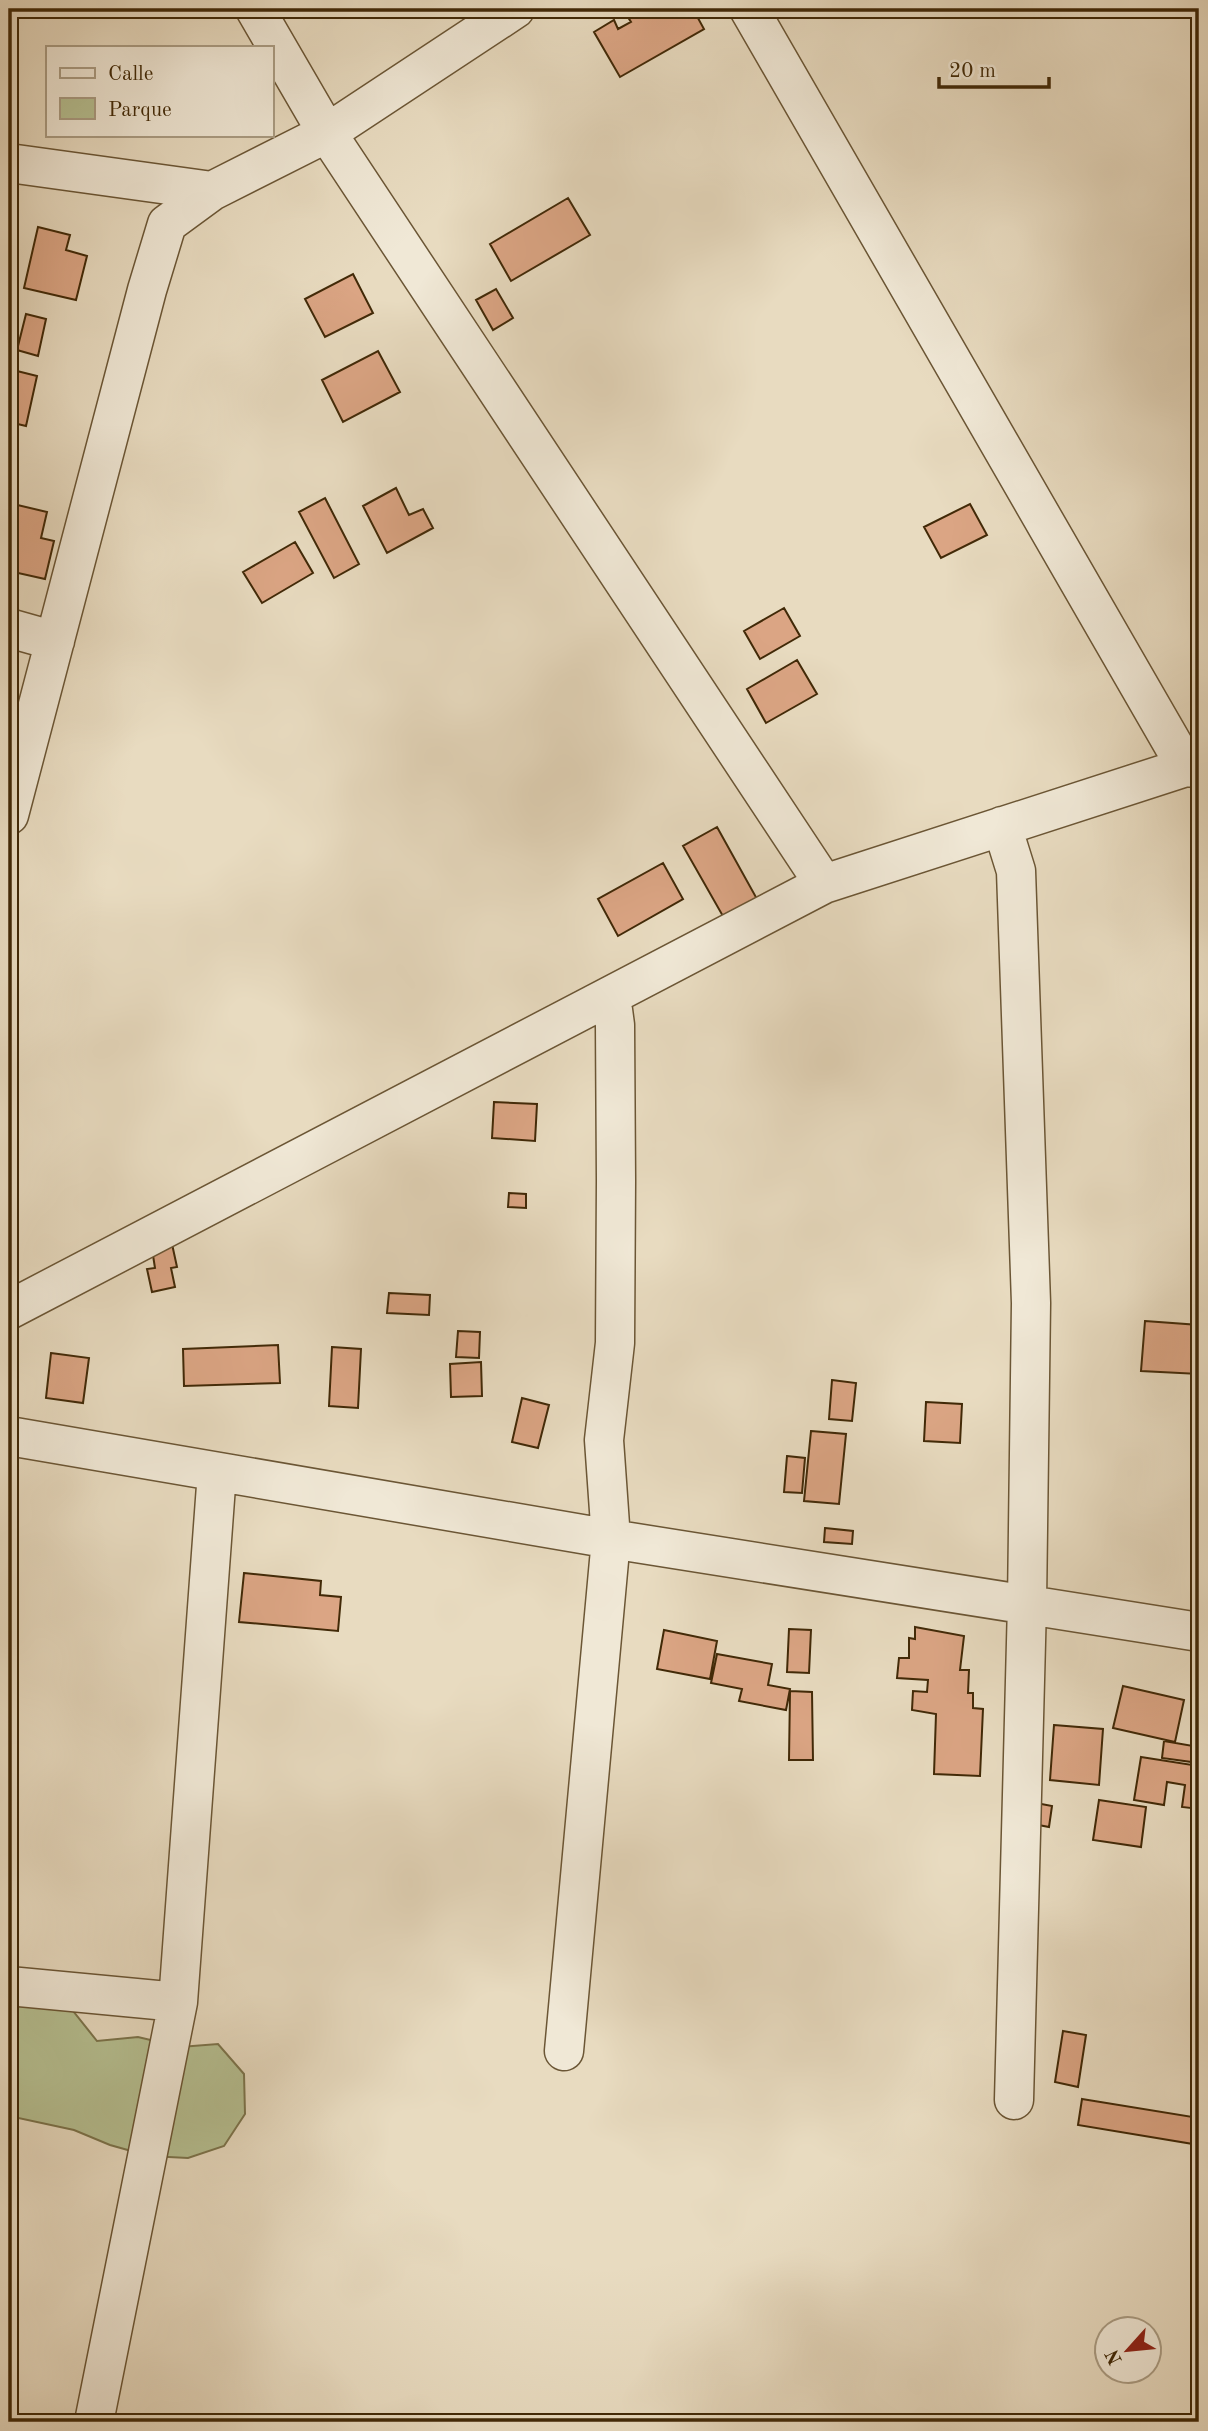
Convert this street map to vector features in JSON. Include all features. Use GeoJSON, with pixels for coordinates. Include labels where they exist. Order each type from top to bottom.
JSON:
{"type":"FeatureCollection","features":[{"type":"Feature","properties":{"kind":"street"},"geometry":{"type":"LineString","coordinates":[[255,9],[327,133],[824,884]]}},
{"type":"Feature","properties":{"kind":"street"},"geometry":{"type":"LineString","coordinates":[[9,815],[143,304],[167,224],[212,191],[327,133],[515,9]]}},
{"type":"Feature","properties":{"kind":"street"},"geometry":{"type":"LineString","coordinates":[[9,1310],[824,884],[1193,767],[749,9]]}},
{"type":"Feature","properties":{"kind":"street"},"geometry":{"type":"LineString","coordinates":[[9,163],[212,191]]}},
{"type":"Feature","properties":{"kind":"street"},"geometry":{"type":"LineString","coordinates":[[9,628],[55,641]]}},
{"type":"Feature","properties":{"kind":"street"},"geometry":{"type":"LineString","coordinates":[[1002,826],[1016,872],[1030,1275],[1027,1604],[1014,2100]]}},
{"type":"Feature","properties":{"kind":"street"},"geometry":{"type":"LineString","coordinates":[[564,2051],[611,1539],[604,1440],[615,1343],[615,1025],[613,1010],[606,998]]}},
{"type":"Feature","properties":{"kind":"street"},"geometry":{"type":"LineString","coordinates":[[9,1436],[611,1539],[1199,1632]]}},
{"type":"Feature","properties":{"kind":"street"},"geometry":{"type":"LineString","coordinates":[[94,2422],[178,2002],[218,1472]]}},
{"type":"Feature","properties":{"kind":"street"},"geometry":{"type":"LineString","coordinates":[[9,1986],[178,2002]]}},
{"type":"Feature","properties":{"kind":"green space"},"geometry":{"type":"Polygon","coordinates":[[[9,1999],[73,2011],[97,2041],[138,2037],[180,2047],[218,2044],[244,2074],[245,2114],[224,2146],[188,2158],[149,2156],[110,2145],[74,2130],[9,2116],[9,1999]]]}},
{"type":"Feature","properties":{"kind":"building"},"geometry":{"type":"Polygon","coordinates":[[[634,9],[660,9],[665,17],[680,9],[693,9],[704,29],[620,77],[594,32],[614,20],[618,29],[631,22],[626,14],[634,9]]]}},
{"type":"Feature","properties":{"kind":"building"},"geometry":{"type":"Polygon","coordinates":[[[568,198],[590,235],[511,281],[490,244],[568,198]]]}},
{"type":"Feature","properties":{"kind":"building"},"geometry":{"type":"Polygon","coordinates":[[[38,227],[70,235],[66,250],[87,256],[76,300],[24,288],[38,227]]]}},
{"type":"Feature","properties":{"kind":"building"},"geometry":{"type":"Polygon","coordinates":[[[353,274],[373,313],[325,337],[305,299],[353,274]]]}},
{"type":"Feature","properties":{"kind":"building"},"geometry":{"type":"Polygon","coordinates":[[[496,289],[513,318],[493,330],[476,300],[496,289]]]}},
{"type":"Feature","properties":{"kind":"building"},"geometry":{"type":"Polygon","coordinates":[[[26,314],[46,319],[38,356],[17,350],[26,314]]]}},
{"type":"Feature","properties":{"kind":"building"},"geometry":{"type":"Polygon","coordinates":[[[378,351],[400,392],[343,422],[322,380],[378,351]]]}},
{"type":"Feature","properties":{"kind":"building"},"geometry":{"type":"Polygon","coordinates":[[[9,369],[37,376],[26,426],[9,422],[9,369]]]}},
{"type":"Feature","properties":{"kind":"building"},"geometry":{"type":"Polygon","coordinates":[[[396,488],[409,515],[423,509],[433,528],[387,553],[363,506],[396,488]]]}},
{"type":"Feature","properties":{"kind":"building"},"geometry":{"type":"Polygon","coordinates":[[[325,498],[359,564],[334,578],[299,512],[325,498]]]}},
{"type":"Feature","properties":{"kind":"building"},"geometry":{"type":"Polygon","coordinates":[[[9,503],[47,512],[41,538],[54,541],[45,579],[9,571],[9,503]]]}},
{"type":"Feature","properties":{"kind":"building"},"geometry":{"type":"Polygon","coordinates":[[[970,504],[987,535],[941,558],[924,527],[970,504]]]}},
{"type":"Feature","properties":{"kind":"building"},"geometry":{"type":"Polygon","coordinates":[[[295,542],[313,573],[262,603],[243,572],[295,542]]]}},
{"type":"Feature","properties":{"kind":"building"},"geometry":{"type":"Polygon","coordinates":[[[784,608],[800,636],[760,659],[744,631],[784,608]]]}},
{"type":"Feature","properties":{"kind":"building"},"geometry":{"type":"Polygon","coordinates":[[[797,660],[817,694],[766,723],[747,689],[797,660]]]}},
{"type":"Feature","properties":{"kind":"building"},"geometry":{"type":"Polygon","coordinates":[[[717,827],[757,899],[724,918],[683,846],[717,827]]]}},
{"type":"Feature","properties":{"kind":"building"},"geometry":{"type":"Polygon","coordinates":[[[663,863],[683,899],[618,936],[598,899],[663,863]]]}},
{"type":"Feature","properties":{"kind":"building"},"geometry":{"type":"Polygon","coordinates":[[[494,1102],[537,1104],[535,1141],[492,1138],[494,1102]]]}},
{"type":"Feature","properties":{"kind":"building"},"geometry":{"type":"Polygon","coordinates":[[[509,1193],[526,1194],[526,1208],[508,1207],[509,1193]]]}},
{"type":"Feature","properties":{"kind":"building"},"geometry":{"type":"Polygon","coordinates":[[[172,1244],[177,1267],[171,1268],[175,1287],[152,1292],[147,1269],[155,1268],[152,1249],[172,1244]]]}},
{"type":"Feature","properties":{"kind":"building"},"geometry":{"type":"Polygon","coordinates":[[[389,1293],[430,1295],[429,1315],[387,1313],[389,1293]]]}},
{"type":"Feature","properties":{"kind":"building"},"geometry":{"type":"Polygon","coordinates":[[[1145,1321],[1199,1325],[1199,1374],[1141,1371],[1145,1321]]]}},
{"type":"Feature","properties":{"kind":"building"},"geometry":{"type":"Polygon","coordinates":[[[458,1331],[480,1332],[479,1358],[456,1357],[458,1331]]]}},
{"type":"Feature","properties":{"kind":"building"},"geometry":{"type":"Polygon","coordinates":[[[278,1345],[280,1383],[184,1386],[183,1349],[278,1345]]]}},
{"type":"Feature","properties":{"kind":"building"},"geometry":{"type":"Polygon","coordinates":[[[332,1347],[361,1349],[358,1408],[329,1406],[332,1347]]]}},
{"type":"Feature","properties":{"kind":"building"},"geometry":{"type":"Polygon","coordinates":[[[51,1353],[89,1358],[83,1403],[46,1398],[51,1353]]]}},
{"type":"Feature","properties":{"kind":"building"},"geometry":{"type":"Polygon","coordinates":[[[481,1362],[482,1396],[451,1397],[450,1364],[481,1362]]]}},
{"type":"Feature","properties":{"kind":"building"},"geometry":{"type":"Polygon","coordinates":[[[832,1380],[856,1383],[852,1421],[829,1419],[832,1380]]]}},
{"type":"Feature","properties":{"kind":"building"},"geometry":{"type":"Polygon","coordinates":[[[522,1398],[549,1405],[538,1448],[512,1442],[522,1398]]]}},
{"type":"Feature","properties":{"kind":"building"},"geometry":{"type":"Polygon","coordinates":[[[926,1402],[962,1404],[960,1443],[924,1441],[926,1402]]]}},
{"type":"Feature","properties":{"kind":"building"},"geometry":{"type":"Polygon","coordinates":[[[811,1431],[846,1434],[839,1504],[804,1501],[811,1431]]]}},
{"type":"Feature","properties":{"kind":"building"},"geometry":{"type":"Polygon","coordinates":[[[787,1456],[805,1458],[802,1493],[784,1492],[787,1456]]]}},
{"type":"Feature","properties":{"kind":"building"},"geometry":{"type":"Polygon","coordinates":[[[825,1528],[853,1531],[852,1544],[824,1542],[825,1528]]]}},
{"type":"Feature","properties":{"kind":"building"},"geometry":{"type":"Polygon","coordinates":[[[244,1573],[321,1581],[320,1595],[341,1597],[338,1631],[239,1622],[244,1573]]]}},
{"type":"Feature","properties":{"kind":"building"},"geometry":{"type":"Polygon","coordinates":[[[915,1627],[964,1636],[960,1670],[969,1670],[968,1693],[973,1693],[973,1708],[983,1709],[980,1776],[934,1774],[936,1714],[912,1710],[913,1691],[927,1692],[928,1680],[897,1678],[899,1658],[909,1658],[909,1638],[915,1639],[915,1627]]]}},
{"type":"Feature","properties":{"kind":"building"},"geometry":{"type":"Polygon","coordinates":[[[789,1629],[811,1630],[809,1673],[787,1672],[789,1629]]]}},
{"type":"Feature","properties":{"kind":"building"},"geometry":{"type":"Polygon","coordinates":[[[664,1630],[717,1641],[710,1679],[657,1669],[664,1630]]]}},
{"type":"Feature","properties":{"kind":"building"},"geometry":{"type":"Polygon","coordinates":[[[717,1654],[772,1664],[768,1685],[790,1689],[786,1710],[739,1701],[742,1689],[711,1683],[717,1654]]]}},
{"type":"Feature","properties":{"kind":"building"},"geometry":{"type":"Polygon","coordinates":[[[1123,1686],[1184,1700],[1175,1742],[1113,1728],[1123,1686]]]}},
{"type":"Feature","properties":{"kind":"building"},"geometry":{"type":"Polygon","coordinates":[[[790,1691],[812,1692],[813,1760],[789,1760],[790,1691]]]}},
{"type":"Feature","properties":{"kind":"building"},"geometry":{"type":"Polygon","coordinates":[[[1054,1725],[1103,1729],[1099,1785],[1050,1780],[1054,1725]]]}},
{"type":"Feature","properties":{"kind":"building"},"geometry":{"type":"Polygon","coordinates":[[[1164,1741],[1199,1747],[1199,1763],[1162,1758],[1164,1741]]]}},
{"type":"Feature","properties":{"kind":"building"},"geometry":{"type":"Polygon","coordinates":[[[1141,1757],[1199,1766],[1199,1809],[1182,1807],[1185,1785],[1167,1782],[1164,1805],[1134,1800],[1141,1757]]]}},
{"type":"Feature","properties":{"kind":"building"},"geometry":{"type":"Polygon","coordinates":[[[1099,1800],[1146,1807],[1141,1847],[1093,1840],[1099,1800]]]}},
{"type":"Feature","properties":{"kind":"building"},"geometry":{"type":"Polygon","coordinates":[[[1031,1802],[1052,1806],[1049,1827],[1028,1823],[1031,1802]]]}},
{"type":"Feature","properties":{"kind":"building"},"geometry":{"type":"Polygon","coordinates":[[[1063,2031],[1086,2035],[1078,2087],[1055,2082],[1063,2031]]]}},
{"type":"Feature","properties":{"kind":"building"},"geometry":{"type":"Polygon","coordinates":[[[1082,2099],[1199,2118],[1199,2145],[1078,2125],[1082,2099]]]}}]}
